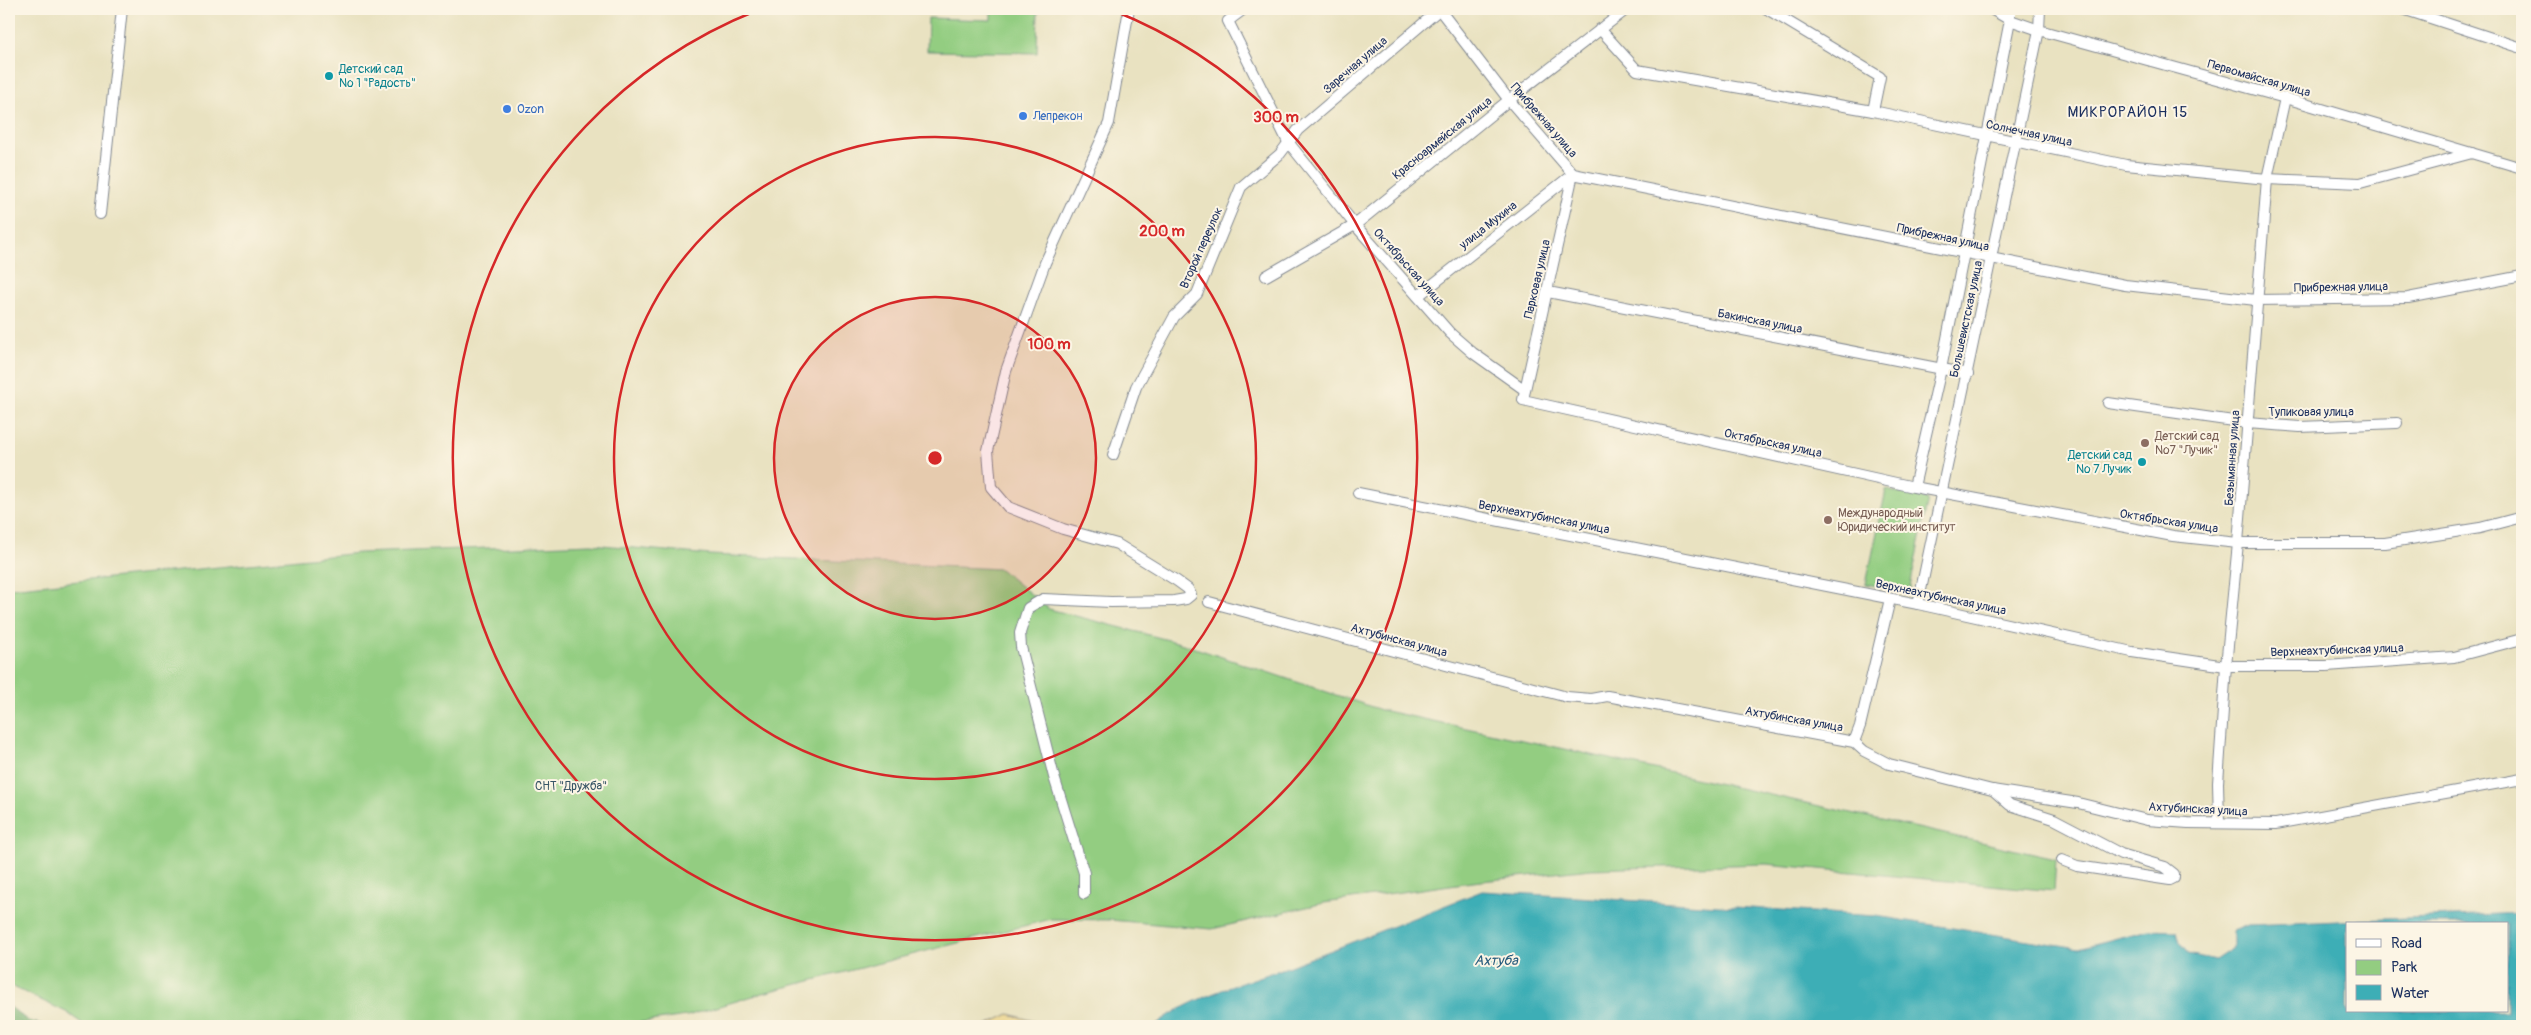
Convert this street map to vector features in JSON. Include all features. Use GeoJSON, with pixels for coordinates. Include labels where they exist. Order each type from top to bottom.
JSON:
{"type":"FeatureCollection","features":[{"type":"Feature","properties":{"kind":"street"},"geometry":{"type":"LineString","coordinates":[[100,214],[122,9]]}},
{"type":"Feature","properties":{"kind":"street"},"geometry":{"type":"LineString","coordinates":[[1084,894],[1084,873],[1054,777],[1021,647],[1020,633],[1028,608],[1043,599],[1111,602],[1174,601],[1186,599],[1191,595],[1188,589],[1177,581],[1117,544],[1063,529],[1008,507],[992,487],[988,452],[1006,371],[1045,263],[1109,123],[1129,9]]}},
{"type":"Feature","properties":{"kind":"street","name":"Октябрьская улица"},"geometry":{"type":"LineString","coordinates":[[1244,9],[1228,21],[1288,142],[1355,225],[1450,333],[1473,353],[1525,390],[1523,400],[1914,487],[2173,536],[2238,543],[2385,543],[2480,528],[2522,517]]}},
{"type":"Feature","properties":{"kind":"street","name":"Заречная улица"},"geometry":{"type":"LineString","coordinates":[[1288,142],[1298,130],[1439,9]]}},
{"type":"Feature","properties":{"kind":"street","name":"Прибрежная улица"},"geometry":{"type":"LineString","coordinates":[[1439,9],[1509,100],[1573,174],[1963,254],[2125,285],[2256,300],[2408,298],[2522,276]]}},
{"type":"Feature","properties":{"kind":"street","name":"Красноармейская улица"},"geometry":{"type":"LineString","coordinates":[[1266,276],[1355,225],[1509,100],[1627,9]]}},
{"type":"Feature","properties":{"kind":"street"},"geometry":{"type":"LineString","coordinates":[[1766,9],[1880,77],[1873,111]]}},
{"type":"Feature","properties":{"kind":"street","name":"Первомайская улица"},"geometry":{"type":"LineString","coordinates":[[1991,9],[2010,20],[2039,30],[2285,98],[2522,168]]}},
{"type":"Feature","properties":{"kind":"street","name":"Большевистская улица"},"geometry":{"type":"LineString","coordinates":[[1914,487],[1941,369],[2010,20],[2010,9]]}},
{"type":"Feature","properties":{"kind":"street","name":"Большевистская улица"},"geometry":{"type":"LineString","coordinates":[[1918,604],[2039,30],[2040,9]]}},
{"type":"Feature","properties":{"kind":"street"},"geometry":{"type":"LineString","coordinates":[[2403,9],[2522,48]]}},
{"type":"Feature","properties":{"kind":"street","name":"Солнечная улица"},"geometry":{"type":"LineString","coordinates":[[1600,29],[1637,70],[1873,111],[2015,143],[2126,165],[2267,179],[2360,183],[2472,153]]}},
{"type":"Feature","properties":{"kind":"street","name":"Безымянная улица"},"geometry":{"type":"LineString","coordinates":[[2219,822],[2218,783],[2226,666],[2238,543],[2267,179],[2285,98]]}},
{"type":"Feature","properties":{"kind":"street","name":"Второй переулок"},"geometry":{"type":"LineString","coordinates":[[1113,455],[1136,387],[1174,317],[1198,294],[1241,187],[1280,154],[1288,142]]}},
{"type":"Feature","properties":{"kind":"street","name":"Парковая улица"},"geometry":{"type":"LineString","coordinates":[[1525,390],[1573,174]]}},
{"type":"Feature","properties":{"kind":"street","name":"улица Мухина"},"geometry":{"type":"LineString","coordinates":[[1418,296],[1573,174]]}},
{"type":"Feature","properties":{"kind":"street","name":"Бакинская улица"},"geometry":{"type":"LineString","coordinates":[[1548,292],[1968,374]]}},
{"type":"Feature","properties":{"kind":"street","name":"Тупиковая улица"},"geometry":{"type":"LineString","coordinates":[[2108,403],[2247,423],[2300,427],[2397,423]]}},
{"type":"Feature","properties":{"kind":"street","name":"Верхнеахтубинская улица"},"geometry":{"type":"LineString","coordinates":[[1358,493],[1918,604],[2132,652],[2226,666],[2326,666],[2454,657],[2522,639]]}},
{"type":"Feature","properties":{"kind":"street"},"geometry":{"type":"LineString","coordinates":[[1854,742],[1860,726],[1890,599]]}},
{"type":"Feature","properties":{"kind":"street","name":"Ахтубинская улица"},"geometry":{"type":"LineString","coordinates":[[1209,602],[1567,697],[1590,699],[1607,696],[1854,742],[1864,751],[1889,764],[1992,790],[2078,803],[2147,820],[2188,823],[2276,824],[2522,779]]}},
{"type":"Feature","properties":{"kind":"street"},"geometry":{"type":"LineString","coordinates":[[1992,790],[2010,805],[2054,819],[2121,854],[2165,867],[2174,874],[2174,878],[2170,880],[2076,866],[2062,860]]}},
{"type":"Feature","properties":{"kind":"green space"},"geometry":{"type":"Polygon","coordinates":[[[991,9],[1038,9],[1037,53],[927,51],[928,18],[991,20],[991,9]]]}},
{"type":"Feature","properties":{"kind":"green space"},"geometry":{"type":"Polygon","coordinates":[[[1886,490],[1928,499],[1909,592],[1866,584],[1886,490]]]}},
{"type":"Feature","properties":{"kind":"green space","name":"СНТ \"Дружба\""},"geometry":{"type":"Polygon","coordinates":[[[591,544],[710,555],[1000,569],[1049,609],[1180,643],[1381,710],[1565,749],[2056,859],[2054,891],[1766,864],[1591,869],[1464,883],[1324,903],[1212,929],[1110,920],[1051,919],[763,993],[687,1016],[613,1026],[86,1026],[66,1012],[9,985],[9,588],[359,553],[591,544]]]}},
{"type":"Feature","properties":{"kind":"green space"},"geometry":{"type":"Polygon","coordinates":[[[9,1006],[28,1021],[50,1026],[9,1026],[9,1006]]]}},
{"type":"Feature","properties":{"kind":"sand"},"geometry":{"type":"Polygon","coordinates":[[[1009,1014],[1047,1025],[1047,1026],[984,1026],[1009,1014]]]}},
{"type":"Feature","properties":{"kind":"water","name":"Ахтуба"},"geometry":{"type":"Polygon","coordinates":[[[1482,891],[1876,916],[2079,948],[2148,930],[2176,931],[2179,942],[2188,954],[2215,960],[2233,948],[2233,931],[2248,925],[2522,913],[2522,1026],[1154,1026],[1199,999],[1307,960],[1482,891]]]}},
{"type":"Feature","properties":{"kind":"water"},"geometry":{"type":"Polygon","coordinates":[[[935,1023],[929,1026],[882,1026],[888,1025],[935,1023]]]}},
{"type":"Feature","properties":{"kind":"place","name":"Детский сад № 1 \"Радость\""},"geometry":{"type":"Point","coordinates":[329,76]}},
{"type":"Feature","properties":{"kind":"place","name":"Ozon"},"geometry":{"type":"Point","coordinates":[507,109]}},
{"type":"Feature","properties":{"kind":"place","name":"Лепрекон"},"geometry":{"type":"Point","coordinates":[1023,116]}},
{"type":"Feature","properties":{"kind":"place","name":"Детский сад №7 \"Лучик\""},"geometry":{"type":"Point","coordinates":[2145,443]}},
{"type":"Feature","properties":{"kind":"place","name":"Детский сад № 7 Лучик"},"geometry":{"type":"Point","coordinates":[2142,462]}},
{"type":"Feature","properties":{"kind":"place","name":"Международный Юридический институт"},"geometry":{"type":"Point","coordinates":[1828,520]}},
{"type":"Feature","properties":{"kind":"district","name":"МИКРОРАЙОН 15"},"geometry":{"type":"Point","coordinates":[2128,112]}}]}
